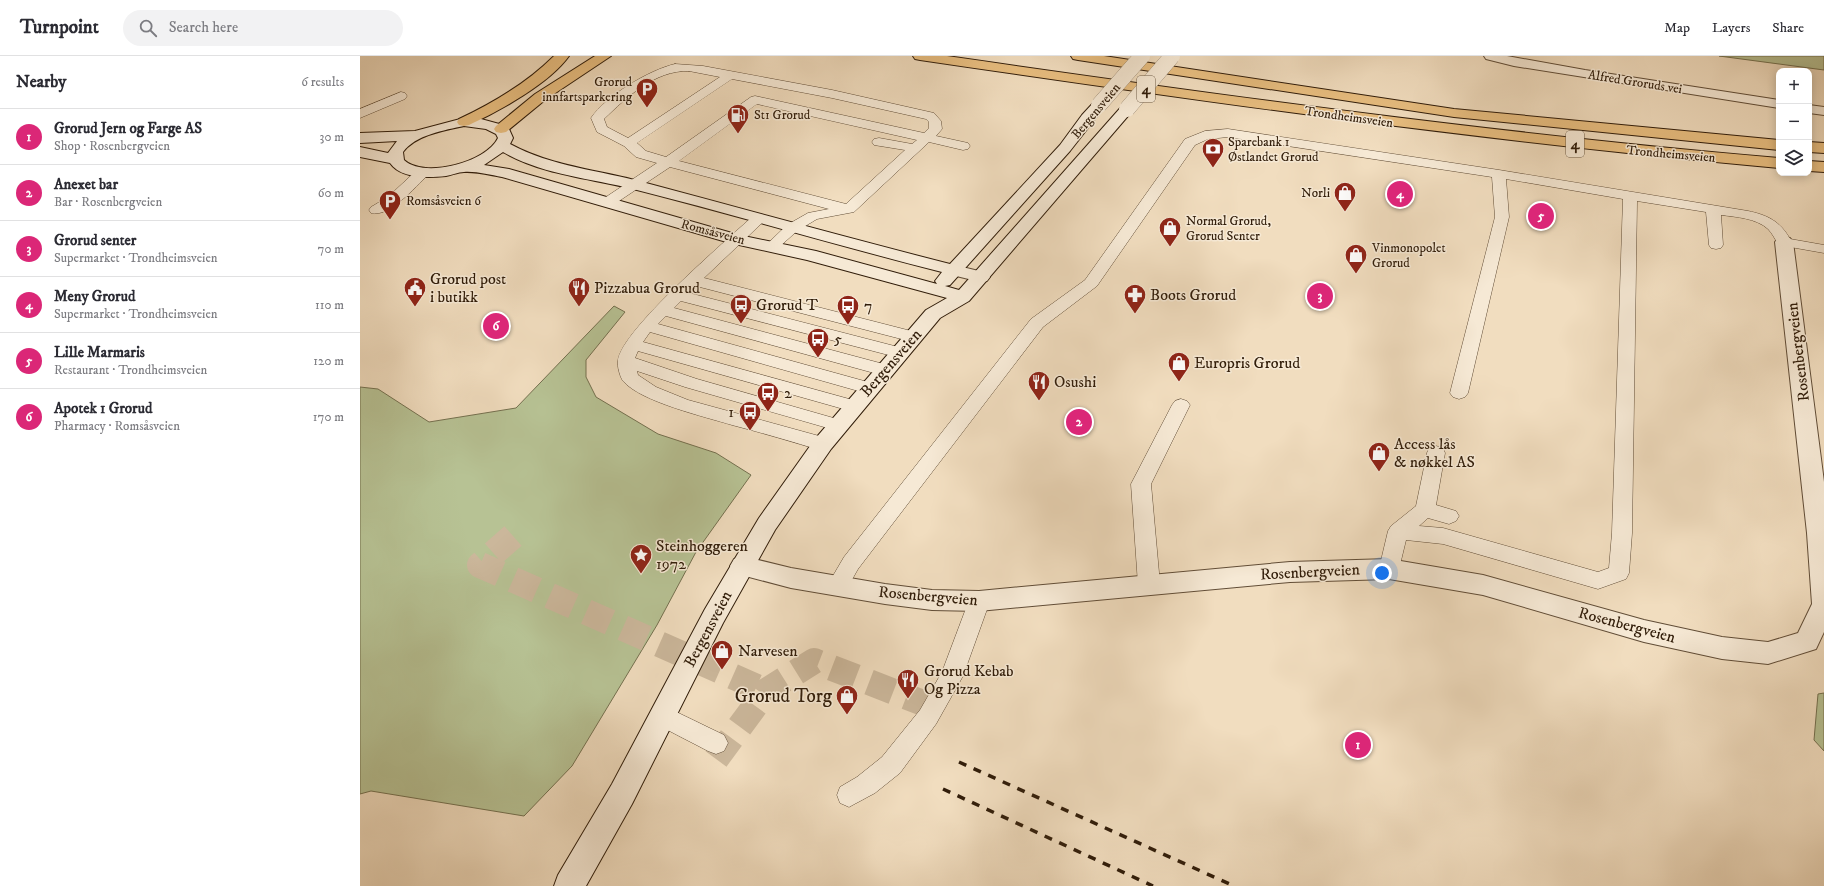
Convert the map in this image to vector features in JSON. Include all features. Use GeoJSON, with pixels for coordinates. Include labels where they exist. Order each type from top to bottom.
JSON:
{"type":"FeatureCollection","features":[{"type":"Feature","properties":{"kind":"highway"},"geometry":{"type":"LineString","coordinates":[[464,122],[480,115],[516,92],[549,68],[562,56]]}},
{"type":"Feature","properties":{"kind":"highway"},"geometry":{"type":"LineString","coordinates":[[501,129],[540,97],[604,56]]}},
{"type":"Feature","properties":{"kind":"highway","name":"Trondheimsveien"},"geometry":{"type":"LineString","coordinates":[[920,56],[1235,102],[1437,129],[1646,152],[1776,163]]}},
{"type":"Feature","properties":{"kind":"highway","name":"Trondheimsveien"},"geometry":{"type":"LineString","coordinates":[[1078,56],[1365,100],[1476,115],[1627,132],[1776,145]]}},
{"type":"Feature","properties":{"kind":"highway"},"geometry":{"type":"LineString","coordinates":[[1812,147],[1824,148]]}},
{"type":"Feature","properties":{"kind":"highway"},"geometry":{"type":"LineString","coordinates":[[1812,166],[1824,167]]}},
{"type":"Feature","properties":{"kind":"street","name":"Bergensveien"},"geometry":{"type":"LineString","coordinates":[[933,314],[936,290],[1065,148],[1087,118],[1142,56]]}},
{"type":"Feature","properties":{"kind":"street","name":"Bergensveien"},"geometry":{"type":"LineString","coordinates":[[569,886],[622,794],[714,616],[742,566],[767,524],[830,435],[933,314],[963,297],[982,277],[1172,56]]}},
{"type":"Feature","properties":{"kind":"street","name":"Alfred Groruds vei"},"geometry":{"type":"LineString","coordinates":[[1491,56],[1514,62],[1585,74],[1776,104]]}},
{"type":"Feature","properties":{"kind":"street"},"geometry":{"type":"LineString","coordinates":[[1812,109],[1824,111]]}},
{"type":"Feature","properties":{"kind":"street"},"geometry":{"type":"LineString","coordinates":[[464,122],[486,123],[501,129],[504,134],[504,139],[501,146],[481,160],[463,167],[436,172],[423,172],[409,170],[399,165],[395,159],[396,153],[400,147],[416,135],[439,126],[464,122]]}},
{"type":"Feature","properties":{"kind":"street"},"geometry":{"type":"LineString","coordinates":[[360,138],[416,135]]}},
{"type":"Feature","properties":{"kind":"street","name":"Romsåsveien"},"geometry":{"type":"LineString","coordinates":[[501,146],[527,159],[583,174],[634,184],[758,219],[982,277]]}},
{"type":"Feature","properties":{"kind":"street"},"geometry":{"type":"LineString","coordinates":[[360,152],[395,159]]}},
{"type":"Feature","properties":{"kind":"street","name":"Romsåsveien"},"geometry":{"type":"LineString","coordinates":[[463,167],[503,172],[736,239],[810,255],[963,297]]}},
{"type":"Feature","properties":{"kind":"street","name":"Rosenbergveien"},"geometry":{"type":"LineString","coordinates":[[742,566],[791,578],[885,594],[932,600],[979,601],[1290,572],[1389,569],[1483,585],[1644,630],[1722,648],[1768,653],[1807,641],[1824,604],[1822,534],[1784,242]]}},
{"type":"Feature","properties":{"kind":"lane"},"geometry":{"type":"LineString","coordinates":[[772,246],[792,228],[813,216],[849,209],[936,129],[936,121],[930,116],[832,94],[685,67],[667,69],[657,73],[614,101],[597,118],[602,129],[630,143],[640,154],[849,209]]}},
{"type":"Feature","properties":{"kind":"lane"},"geometry":{"type":"LineString","coordinates":[[630,143],[730,75]]}},
{"type":"Feature","properties":{"kind":"lane"},"geometry":{"type":"LineString","coordinates":[[360,114],[401,96]]}},
{"type":"Feature","properties":{"kind":"lane"},"geometry":{"type":"LineString","coordinates":[[608,202],[756,100],[963,146]]}},
{"type":"Feature","properties":{"kind":"lane"},"geometry":{"type":"LineString","coordinates":[[809,112],[798,121],[820,127]]}},
{"type":"Feature","properties":{"kind":"lane"},"geometry":{"type":"LineString","coordinates":[[838,586],[851,563],[1038,323],[1091,283],[1190,142],[1205,134],[1228,133],[1713,208],[1767,220],[1778,230],[1784,242],[1824,249]]}},
{"type":"Feature","properties":{"kind":"lane"},"geometry":{"type":"LineString","coordinates":[[879,142],[916,148]]}},
{"type":"Feature","properties":{"kind":"lane"},"geometry":{"type":"LineString","coordinates":[[376,210],[393,200],[423,172]]}},
{"type":"Feature","properties":{"kind":"lane"},"geometry":{"type":"LineString","coordinates":[[1458,393],[1502,218],[1499,174]]}},
{"type":"Feature","properties":{"kind":"lane"},"geometry":{"type":"LineString","coordinates":[[1398,531],[1443,536],[1598,581],[1619,573],[1622,533],[1630,195]]}},
{"type":"Feature","properties":{"kind":"lane"},"geometry":{"type":"LineString","coordinates":[[1713,208],[1716,245]]}},
{"type":"Feature","properties":{"kind":"lane"},"geometry":{"type":"LineString","coordinates":[[758,219],[646,326],[632,344],[626,361],[630,378],[650,391],[682,404],[830,435]]}},
{"type":"Feature","properties":{"kind":"lane"},"geometry":{"type":"LineString","coordinates":[[693,280],[913,337]]}},
{"type":"Feature","properties":{"kind":"lane"},"geometry":{"type":"LineString","coordinates":[[677,295],[900,353]]}},
{"type":"Feature","properties":{"kind":"lane"},"geometry":{"type":"LineString","coordinates":[[662,310],[884,370]]}},
{"type":"Feature","properties":{"kind":"lane"},"geometry":{"type":"LineString","coordinates":[[646,326],[869,388]]}},
{"type":"Feature","properties":{"kind":"lane"},"geometry":{"type":"LineString","coordinates":[[632,344],[854,406]]}},
{"type":"Feature","properties":{"kind":"lane"},"geometry":{"type":"LineString","coordinates":[[1149,584],[1142,484],[1181,405]]}},
{"type":"Feature","properties":{"kind":"lane"},"geometry":{"type":"LineString","coordinates":[[1389,569],[1398,531],[1425,510],[1436,453]]}},
{"type":"Feature","properties":{"kind":"lane"},"geometry":{"type":"LineString","coordinates":[[1425,510],[1449,516]]}},
{"type":"Feature","properties":{"kind":"lane"},"geometry":{"type":"LineString","coordinates":[[849,795],[866,785],[892,765],[928,716],[952,676],[979,601]]}},
{"type":"Feature","properties":{"kind":"lane"},"geometry":{"type":"LineString","coordinates":[[662,716],[716,743]]}},
{"type":"Feature","properties":{"kind":"green space"},"geometry":{"type":"Polygon","coordinates":[[[1719,56],[1824,56],[1824,70],[1719,56]]]}},
{"type":"Feature","properties":{"kind":"green space"},"geometry":{"type":"Polygon","coordinates":[[[614,306],[625,312],[586,360],[586,377],[596,397],[658,434],[716,453],[751,475],[696,552],[657,625],[572,766],[524,816],[371,791],[360,794],[360,387],[378,389],[429,422],[516,408],[614,306]]]}},
{"type":"Feature","properties":{"kind":"green space"},"geometry":{"type":"Polygon","coordinates":[[[1824,693],[1824,751],[1814,740],[1818,694],[1824,693]]]}},
{"type":"Feature","properties":{"kind":"tunnel"},"geometry":{"type":"LineString","coordinates":[[513,536],[480,565],[766,691]]}},
{"type":"Feature","properties":{"kind":"tunnel"},"geometry":{"type":"LineString","coordinates":[[766,691],[814,661],[936,708]]}},
{"type":"Feature","properties":{"kind":"tunnel"},"geometry":{"type":"LineString","coordinates":[[716,759],[766,691]]}},
{"type":"Feature","properties":{"kind":"railway"},"geometry":{"type":"LineString","coordinates":[[959,762],[1234,886]]}},
{"type":"Feature","properties":{"kind":"railway"},"geometry":{"type":"LineString","coordinates":[[943,789],[1153,886]]}},
{"type":"Feature","properties":{"kind":"place","name":"Grorud innfartsparkering"},"geometry":{"type":"Point","coordinates":[647,108]}},
{"type":"Feature","properties":{"kind":"place","name":"St1 Grorud"},"geometry":{"type":"Point","coordinates":[738,134]}},
{"type":"Feature","properties":{"kind":"place","name":"Sparebank 1 Østlandet Grorud"},"geometry":{"type":"Point","coordinates":[1213,168]}},
{"type":"Feature","properties":{"kind":"place","name":"Meny Grorud"},"geometry":{"type":"Point","coordinates":[1400,194]}},
{"type":"Feature","properties":{"kind":"place","name":"Norli"},"geometry":{"type":"Point","coordinates":[1345,212]}},
{"type":"Feature","properties":{"kind":"place","name":"Lille Marmaris"},"geometry":{"type":"Point","coordinates":[1541,216]}},
{"type":"Feature","properties":{"kind":"place","name":"Romsåsveien 6"},"geometry":{"type":"Point","coordinates":[390,220]}},
{"type":"Feature","properties":{"kind":"place","name":"Normal Grorud, Grorud Senter"},"geometry":{"type":"Point","coordinates":[1170,248]}},
{"type":"Feature","properties":{"kind":"place","name":"Vinmonopolet Grorud"},"geometry":{"type":"Point","coordinates":[1356,274]}},
{"type":"Feature","properties":{"kind":"place","name":"Grorud senter"},"geometry":{"type":"Point","coordinates":[1320,296]}},
{"type":"Feature","properties":{"kind":"place","name":"Grorud post i butikk"},"geometry":{"type":"Point","coordinates":[415,308]}},
{"type":"Feature","properties":{"kind":"place","name":"Pizzabua Grorud"},"geometry":{"type":"Point","coordinates":[579,308]}},
{"type":"Feature","properties":{"kind":"place","name":"Boots Grorud"},"geometry":{"type":"Point","coordinates":[1135,314]}},
{"type":"Feature","properties":{"kind":"place","name":"Grorud T"},"geometry":{"type":"Point","coordinates":[741,324]}},
{"type":"Feature","properties":{"kind":"place","name":"Apotek 1 Grorud"},"geometry":{"type":"Point","coordinates":[496,326]}},
{"type":"Feature","properties":{"kind":"place","name":"7"},"geometry":{"type":"Point","coordinates":[848,326]}},
{"type":"Feature","properties":{"kind":"place","name":"5"},"geometry":{"type":"Point","coordinates":[818,358]}},
{"type":"Feature","properties":{"kind":"place","name":"Europris Grorud"},"geometry":{"type":"Point","coordinates":[1179,382]}},
{"type":"Feature","properties":{"kind":"place","name":"Osushi"},"geometry":{"type":"Point","coordinates":[1039,402]}},
{"type":"Feature","properties":{"kind":"place","name":"2"},"geometry":{"type":"Point","coordinates":[768,412]}},
{"type":"Feature","properties":{"kind":"place","name":"Anexet bar"},"geometry":{"type":"Point","coordinates":[1079,422]}},
{"type":"Feature","properties":{"kind":"place","name":"1"},"geometry":{"type":"Point","coordinates":[750,432]}},
{"type":"Feature","properties":{"kind":"place","name":"Access lås & nøkkel AS"},"geometry":{"type":"Point","coordinates":[1379,472]}},
{"type":"Feature","properties":{"kind":"place","name":"Steinhoggeren 1972"},"geometry":{"type":"Point","coordinates":[641,574]}},
{"type":"Feature","properties":{"kind":"place","name":"Narvesen"},"geometry":{"type":"Point","coordinates":[722,670]}},
{"type":"Feature","properties":{"kind":"place","name":"Grorud Kebab Og Pizza"},"geometry":{"type":"Point","coordinates":[908,700]}},
{"type":"Feature","properties":{"kind":"place","name":"Grorud Torg"},"geometry":{"type":"Point","coordinates":[847,716]}},
{"type":"Feature","properties":{"kind":"place","name":"Grorud Jern og Farge AS"},"geometry":{"type":"Point","coordinates":[1358,745]}}]}
